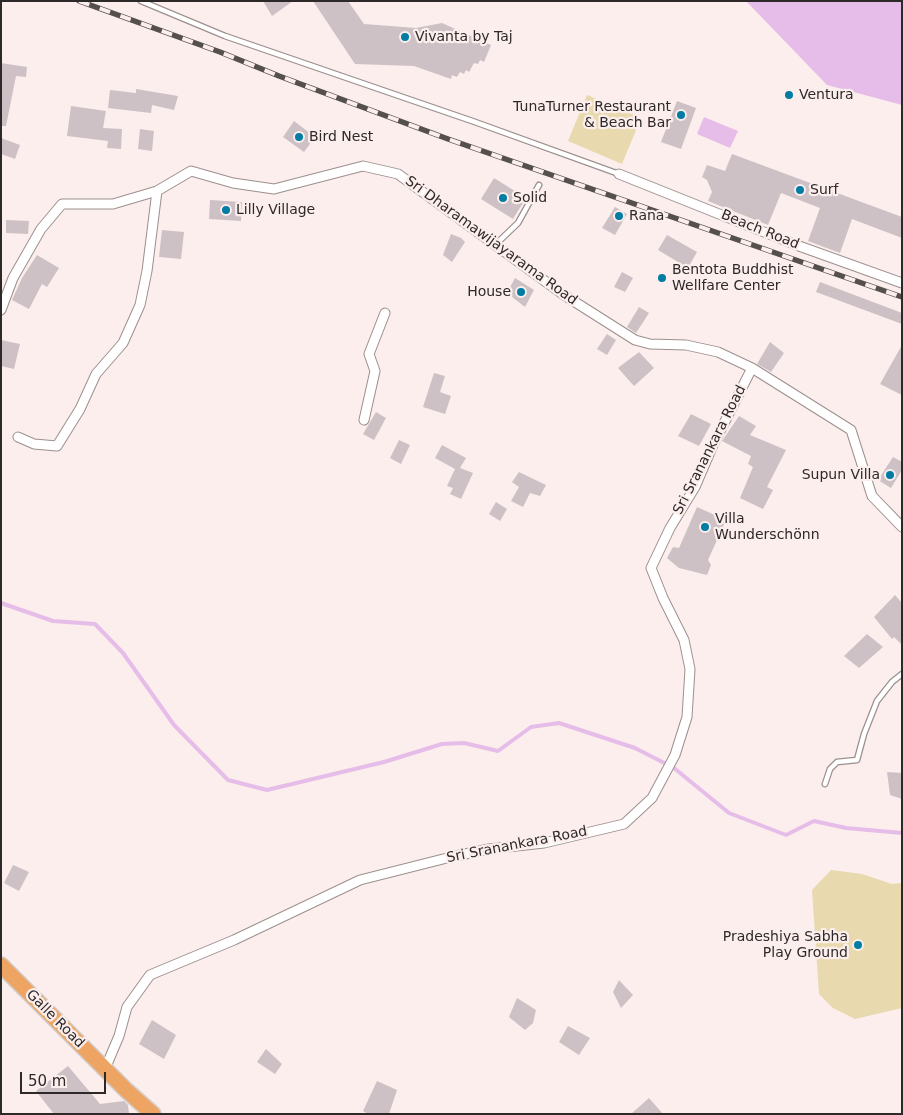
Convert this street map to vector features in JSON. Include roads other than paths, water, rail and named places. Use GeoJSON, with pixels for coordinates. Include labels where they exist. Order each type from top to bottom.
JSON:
{"type":"FeatureCollection","features":[{"type":"Feature","properties":{"kind":"highway","name":"Galle Road"},"geometry":{"type":"LineString","coordinates":[[1,965],[153,1114]]}},
{"type":"Feature","properties":{"kind":"street","name":"Sri Dharamawijayarama Road"},"geometry":{"type":"LineString","coordinates":[[1,310],[13,278],[41,229],[62,204],[113,204],[157,191],[191,171],[233,183],[274,189],[363,166],[398,174],[564,295],[635,340],[650,344],[686,345],[718,352],[752,368],[851,430],[872,496],[902,527]]}},
{"type":"Feature","properties":{"kind":"street","name":"Beach Road"},"geometry":{"type":"LineString","coordinates":[[619,174],[799,246],[902,283]]}},
{"type":"Feature","properties":{"kind":"street"},"geometry":{"type":"LineString","coordinates":[[18,437],[34,444],[57,446],[80,409],[96,374],[123,344],[140,305],[147,271],[157,191]]}},
{"type":"Feature","properties":{"kind":"street"},"geometry":{"type":"LineString","coordinates":[[364,420],[375,372],[369,354],[385,314]]}},
{"type":"Feature","properties":{"kind":"street","name":"Sri Sranankara Road"},"geometry":{"type":"LineString","coordinates":[[105,1069],[119,1036],[127,1007],[150,975],[234,940],[360,880],[451,857],[489,849],[544,843],[624,824],[652,798],[675,755],[687,717],[690,669],[684,640],[663,598],[651,568],[670,528],[695,487],[713,445],[752,368]]}},
{"type":"Feature","properties":{"kind":"lane"},"geometry":{"type":"LineString","coordinates":[[141,1],[226,36],[619,174]]}},
{"type":"Feature","properties":{"kind":"lane"},"geometry":{"type":"LineString","coordinates":[[495,245],[518,223],[539,185]]}},
{"type":"Feature","properties":{"kind":"lane"},"geometry":{"type":"LineString","coordinates":[[825,784],[830,769],[837,762],[857,760],[864,734],[877,701],[892,682],[902,674]]}},
{"type":"Feature","properties":{"kind":"waterway"},"geometry":{"type":"LineString","coordinates":[[1,603],[53,621],[95,624],[123,653],[174,725],[228,780],[267,790],[384,762],[442,744],[464,743],[498,751],[531,727],[559,723],[635,748],[674,768],[729,813],[786,835],[814,821],[846,828],[902,833]]}},
{"type":"Feature","properties":{"kind":"railway"},"geometry":{"type":"LineString","coordinates":[[79,1],[220,52],[448,139],[902,297]]}},
{"type":"Feature","properties":{"kind":"place","name":"Vivanta by Taj"},"geometry":{"type":"Point","coordinates":[405,37]}},
{"type":"Feature","properties":{"kind":"place","name":"Ventura"},"geometry":{"type":"Point","coordinates":[789,95]}},
{"type":"Feature","properties":{"kind":"place","name":"TunaTurner Restaurant & Beach Bar"},"geometry":{"type":"Point","coordinates":[681,115]}},
{"type":"Feature","properties":{"kind":"place","name":"Bird Nest"},"geometry":{"type":"Point","coordinates":[299,137]}},
{"type":"Feature","properties":{"kind":"place","name":"Surf"},"geometry":{"type":"Point","coordinates":[800,190]}},
{"type":"Feature","properties":{"kind":"place","name":"Solid"},"geometry":{"type":"Point","coordinates":[503,198]}},
{"type":"Feature","properties":{"kind":"place","name":"Lilly Village"},"geometry":{"type":"Point","coordinates":[226,210]}},
{"type":"Feature","properties":{"kind":"place","name":"Rana"},"geometry":{"type":"Point","coordinates":[619,216]}},
{"type":"Feature","properties":{"kind":"place","name":"Bentota Buddhist Wellfare Center"},"geometry":{"type":"Point","coordinates":[662,278]}},
{"type":"Feature","properties":{"kind":"place","name":"House"},"geometry":{"type":"Point","coordinates":[521,292]}},
{"type":"Feature","properties":{"kind":"place","name":"Supun Villa"},"geometry":{"type":"Point","coordinates":[890,475]}},
{"type":"Feature","properties":{"kind":"place","name":"Villa Wunderschönn"},"geometry":{"type":"Point","coordinates":[705,527]}},
{"type":"Feature","properties":{"kind":"place","name":"Pradeshiya Sabha Play Ground"},"geometry":{"type":"Point","coordinates":[858,945]}}]}
